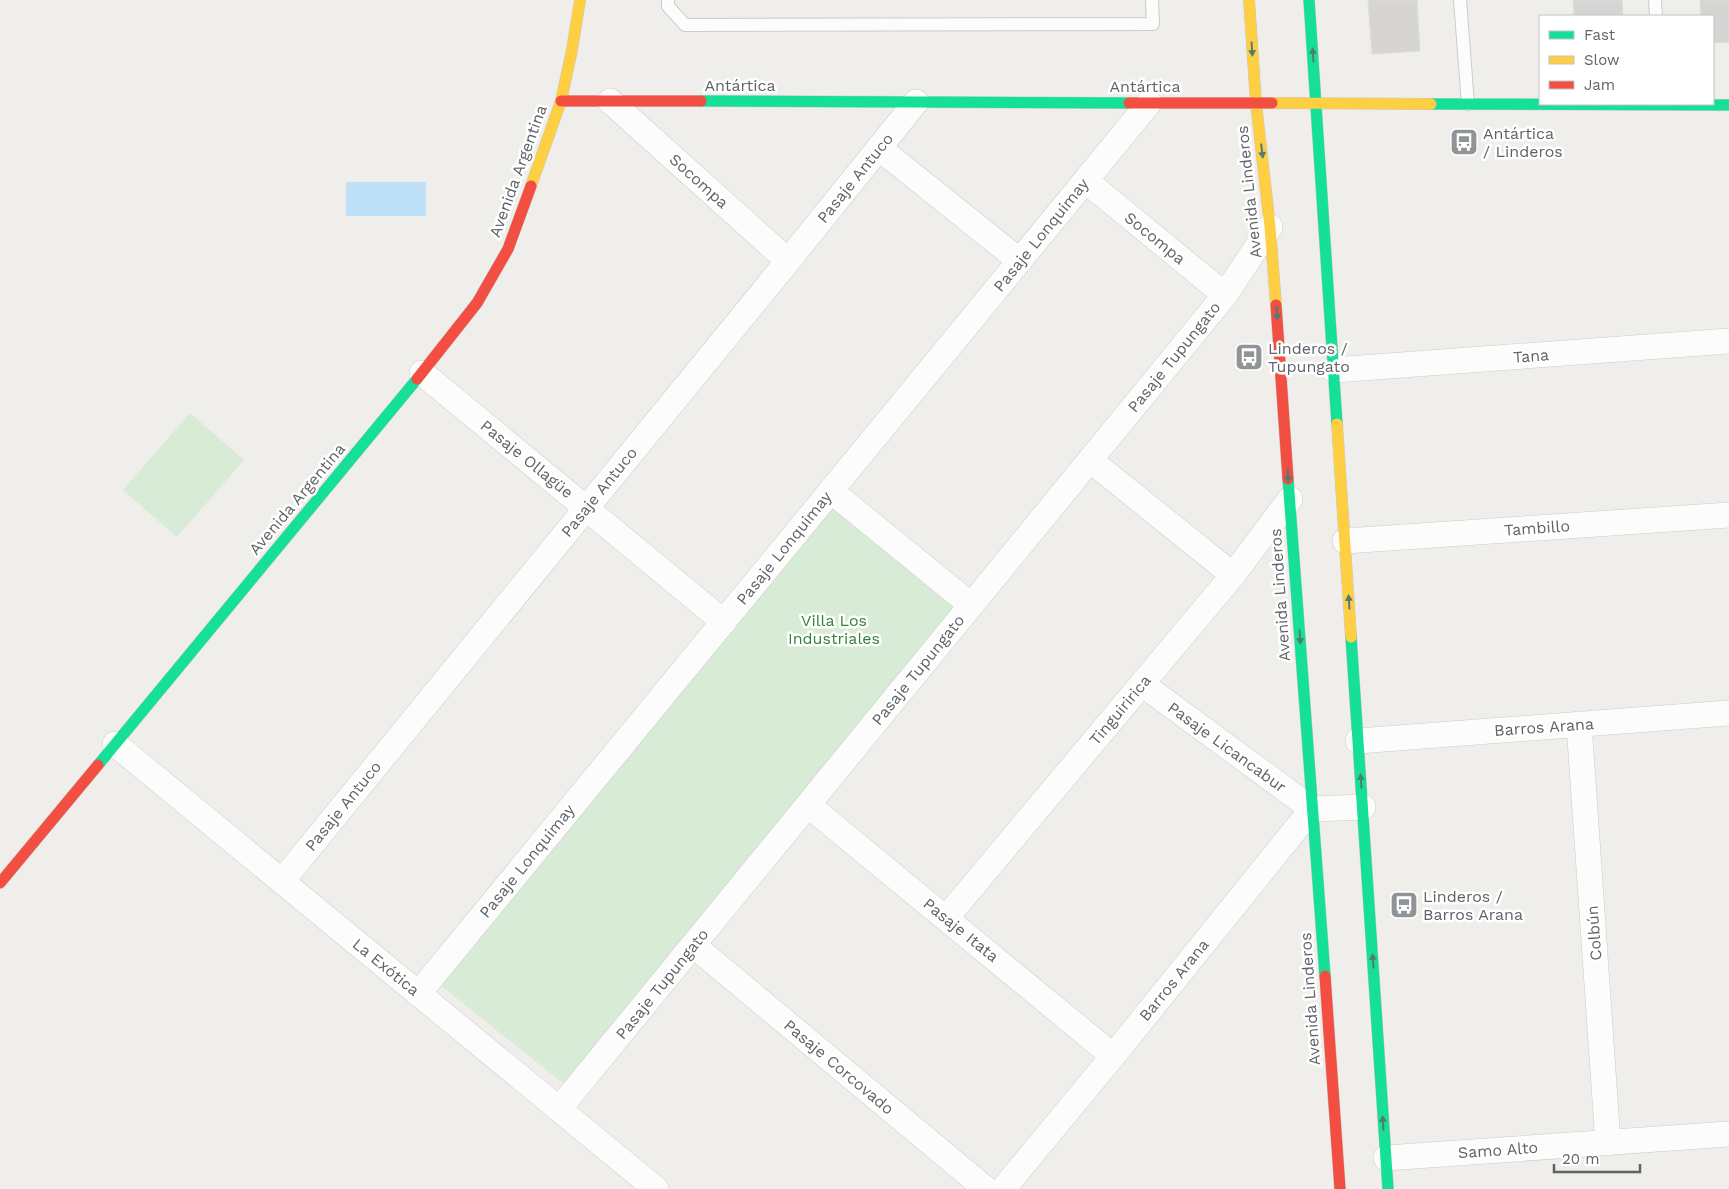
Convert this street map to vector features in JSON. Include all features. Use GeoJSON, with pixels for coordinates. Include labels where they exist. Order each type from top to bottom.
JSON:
{"type":"FeatureCollection","features":[{"type":"Feature","properties":{"kind":"street","name":"Avenida Argentina"},"geometry":{"type":"LineString","coordinates":[[0,883],[422,373],[477,303],[508,249],[561,101],[580,0]]}},
{"type":"Feature","properties":{"kind":"street","name":"Avenida Linderos"},"geometry":{"type":"LineString","coordinates":[[1249,0],[1256,103],[1270,227],[1340,1189]]}},
{"type":"Feature","properties":{"kind":"street"},"geometry":{"type":"LineString","coordinates":[[1310,0],[1388,1189]]}},
{"type":"Feature","properties":{"kind":"street","name":"Antártica"},"geometry":{"type":"LineString","coordinates":[[561,101],[1539,104]]}},
{"type":"Feature","properties":{"kind":"street","name":"Socompa"},"geometry":{"type":"LineString","coordinates":[[610,101],[788,261]]}},
{"type":"Feature","properties":{"kind":"street","name":"Pasaje Antuco"},"geometry":{"type":"LineString","coordinates":[[282,881],[916,102]]}},
{"type":"Feature","properties":{"kind":"street","name":"Pasaje Lonquimay"},"geometry":{"type":"LineString","coordinates":[[418,994],[1149,103]]}},
{"type":"Feature","properties":{"kind":"street","name":"Antártica"},"geometry":{"type":"LineString","coordinates":[[1714,105],[1729,105]]}},
{"type":"Feature","properties":{"kind":"street"},"geometry":{"type":"LineString","coordinates":[[879,148],[1020,261]]}},
{"type":"Feature","properties":{"kind":"street","name":"Socompa"},"geometry":{"type":"LineString","coordinates":[[1086,180],[1225,295]]}},
{"type":"Feature","properties":{"kind":"street","name":"Pasaje Tupungato"},"geometry":{"type":"LineString","coordinates":[[559,1109],[1225,295],[1270,227]]}},
{"type":"Feature","properties":{"kind":"street","name":"Tana"},"geometry":{"type":"LineString","coordinates":[[1334,370],[1729,341]]}},
{"type":"Feature","properties":{"kind":"street","name":"Pasaje Ollagüe"},"geometry":{"type":"LineString","coordinates":[[422,373],[724,622]]}},
{"type":"Feature","properties":{"kind":"street"},"geometry":{"type":"LineString","coordinates":[[1090,460],[1233,575]]}},
{"type":"Feature","properties":{"kind":"street"},"geometry":{"type":"LineString","coordinates":[[831,491],[971,606]]}},
{"type":"Feature","properties":{"kind":"street","name":"Tinguiririca"},"geometry":{"type":"LineString","coordinates":[[946,918],[1233,575],[1290,498]]}},
{"type":"Feature","properties":{"kind":"street","name":"Tambillo"},"geometry":{"type":"LineString","coordinates":[[1345,540],[1729,515]]}},
{"type":"Feature","properties":{"kind":"street","name":"Pasaje Licancabur"},"geometry":{"type":"LineString","coordinates":[[1142,684],[1312,809]]}},
{"type":"Feature","properties":{"kind":"street","name":"Barros Arana"},"geometry":{"type":"LineString","coordinates":[[1358,741],[1729,713]]}},
{"type":"Feature","properties":{"kind":"street","name":"Colbún"},"geometry":{"type":"LineString","coordinates":[[1579,724],[1608,1143]]}},
{"type":"Feature","properties":{"kind":"street","name":"La Exótica"},"geometry":{"type":"LineString","coordinates":[[115,744],[656,1189]]}},
{"type":"Feature","properties":{"kind":"street","name":"Pasaje Itata"},"geometry":{"type":"LineString","coordinates":[[808,805],[1113,1056]]}},
{"type":"Feature","properties":{"kind":"street"},"geometry":{"type":"LineString","coordinates":[[1312,809],[1362,807]]}},
{"type":"Feature","properties":{"kind":"street","name":"Barros Arana"},"geometry":{"type":"LineString","coordinates":[[1003,1189],[1312,809]]}},
{"type":"Feature","properties":{"kind":"street","name":"Pasaje Corcovado"},"geometry":{"type":"LineString","coordinates":[[693,945],[986,1189]]}},
{"type":"Feature","properties":{"kind":"street","name":"Samo Alto"},"geometry":{"type":"LineString","coordinates":[[1386,1158],[1729,1134]]}},
{"type":"Feature","properties":{"kind":"lane"},"geometry":{"type":"LineString","coordinates":[[668,0],[668,6],[685,25],[715,25],[1153,24],[1152,0]]}},
{"type":"Feature","properties":{"kind":"lane"},"geometry":{"type":"LineString","coordinates":[[1460,0],[1468,104]]}},
{"type":"Feature","properties":{"kind":"lane"},"geometry":{"type":"LineString","coordinates":[[1655,0],[1656,15]]}},
{"type":"Feature","properties":{"kind":"green space"},"geometry":{"type":"Polygon","coordinates":[[[190,413],[244,460],[177,537],[123,490],[190,413]]]}},
{"type":"Feature","properties":{"kind":"green space","name":"Villa Los Industriales"},"geometry":{"type":"Polygon","coordinates":[[[834,504],[958,604],[564,1084],[440,985],[834,504]]]}},
{"type":"Feature","properties":{"kind":"water"},"geometry":{"type":"Polygon","coordinates":[[[346,182],[426,182],[426,216],[346,216],[346,182]]]}},
{"type":"Feature","properties":{"kind":"building"},"geometry":{"type":"Polygon","coordinates":[[[1368,0],[1417,0],[1420,51],[1372,54],[1368,0]]]}},
{"type":"Feature","properties":{"kind":"building"},"geometry":{"type":"Polygon","coordinates":[[[1573,0],[1622,0],[1623,15],[1574,15],[1573,0]]]}},
{"type":"Feature","properties":{"kind":"building"},"geometry":{"type":"Polygon","coordinates":[[[1700,0],[1729,0],[1729,42],[1714,43],[1714,15],[1701,15],[1700,0]]]}},
{"type":"Feature","properties":{"kind":"traffic: fast"},"geometry":{"type":"LineString","coordinates":[[1309,0],[1337,424]]}},
{"type":"Feature","properties":{"kind":"traffic: fast"},"geometry":{"type":"LineString","coordinates":[[701,101],[1129,103]]}},
{"type":"Feature","properties":{"kind":"traffic: fast"},"geometry":{"type":"LineString","coordinates":[[1431,104],[1539,104]]}},
{"type":"Feature","properties":{"kind":"traffic: fast"},"geometry":{"type":"LineString","coordinates":[[1714,105],[1729,105]]}},
{"type":"Feature","properties":{"kind":"traffic: fast"},"geometry":{"type":"LineString","coordinates":[[98,765],[417,379]]}},
{"type":"Feature","properties":{"kind":"traffic: fast"},"geometry":{"type":"LineString","coordinates":[[1288,479],[1325,976]]}},
{"type":"Feature","properties":{"kind":"traffic: fast"},"geometry":{"type":"LineString","coordinates":[[1351,637],[1388,1189]]}},
{"type":"Feature","properties":{"kind":"traffic: slow"},"geometry":{"type":"LineString","coordinates":[[531,186],[561,101],[580,0]]}},
{"type":"Feature","properties":{"kind":"traffic: slow"},"geometry":{"type":"LineString","coordinates":[[1249,0],[1256,103],[1270,227],[1276,305]]}},
{"type":"Feature","properties":{"kind":"traffic: slow"},"geometry":{"type":"LineString","coordinates":[[1272,103],[1431,104]]}},
{"type":"Feature","properties":{"kind":"traffic: slow"},"geometry":{"type":"LineString","coordinates":[[1337,424],[1351,637]]}},
{"type":"Feature","properties":{"kind":"traffic: jam"},"geometry":{"type":"LineString","coordinates":[[561,101],[701,101]]}},
{"type":"Feature","properties":{"kind":"traffic: jam"},"geometry":{"type":"LineString","coordinates":[[1129,103],[1272,103]]}},
{"type":"Feature","properties":{"kind":"traffic: jam"},"geometry":{"type":"LineString","coordinates":[[417,379],[477,303],[508,249],[531,186]]}},
{"type":"Feature","properties":{"kind":"traffic: jam"},"geometry":{"type":"LineString","coordinates":[[1276,305],[1288,479]]}},
{"type":"Feature","properties":{"kind":"traffic: jam"},"geometry":{"type":"LineString","coordinates":[[0,883],[98,765]]}},
{"type":"Feature","properties":{"kind":"traffic: jam"},"geometry":{"type":"LineString","coordinates":[[1325,976],[1340,1189]]}},
{"type":"Feature","properties":{"kind":"place","name":"Antártica / Linderos"},"geometry":{"type":"Point","coordinates":[1464,142]}},
{"type":"Feature","properties":{"kind":"place","name":"Linderos / Tupungato"},"geometry":{"type":"Point","coordinates":[1249,357]}},
{"type":"Feature","properties":{"kind":"place","name":"Linderos / Barros Arana"},"geometry":{"type":"Point","coordinates":[1404,905]}}]}
